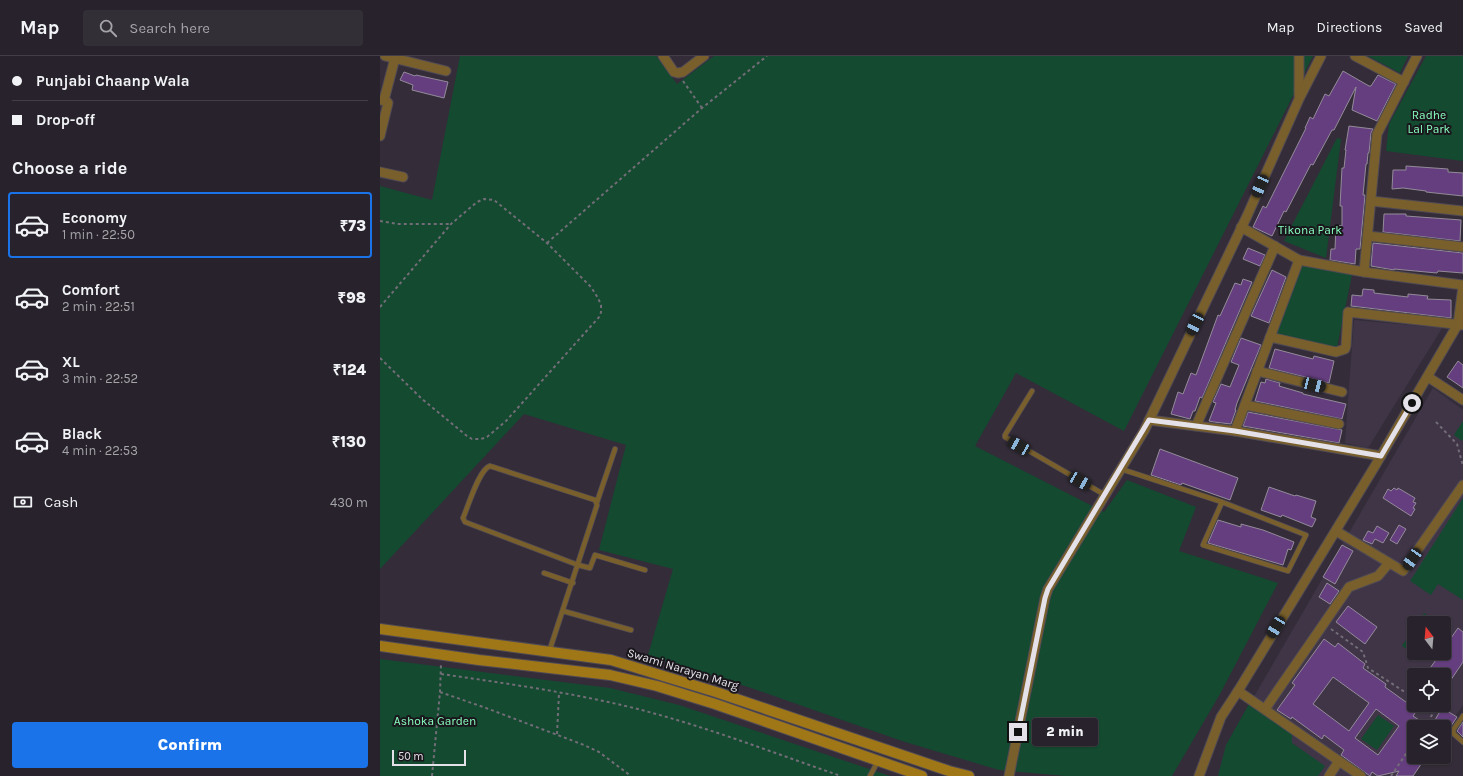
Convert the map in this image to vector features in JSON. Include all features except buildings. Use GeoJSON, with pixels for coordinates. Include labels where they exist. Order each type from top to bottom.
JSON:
{"type":"FeatureCollection","features":[{"type":"Feature","properties":{"kind":"main road","name":"Swami Narayan Marg"},"geometry":{"type":"LineString","coordinates":[[380,629],[611,660],[716,692],[949,771],[969,776]]}},
{"type":"Feature","properties":{"kind":"main road","name":"Swami Narayan Marg"},"geometry":{"type":"LineString","coordinates":[[380,646],[479,660],[610,675],[656,686],[715,704],[922,776]]}},
{"type":"Feature","properties":{"kind":"street"},"geometry":{"type":"LineString","coordinates":[[386,56],[446,71]]}},
{"type":"Feature","properties":{"kind":"street"},"geometry":{"type":"LineString","coordinates":[[663,56],[674,72],[678,73],[683,72],[704,56]]}},
{"type":"Feature","properties":{"kind":"street"},"geometry":{"type":"LineString","coordinates":[[1299,56],[1299,99]]}},
{"type":"Feature","properties":{"kind":"street"},"geometry":{"type":"LineString","coordinates":[[1009,776],[1045,598],[1050,585],[1149,420],[1241,227],[1320,56]]}},
{"type":"Feature","properties":{"kind":"street"},"geometry":{"type":"LineString","coordinates":[[1355,56],[1404,82]]}},
{"type":"Feature","properties":{"kind":"street"},"geometry":{"type":"LineString","coordinates":[[1364,272],[1372,200],[1377,134],[1417,56]]}},
{"type":"Feature","properties":{"kind":"street"},"geometry":{"type":"LineString","coordinates":[[380,136],[388,106],[388,103],[382,100],[395,58]]}},
{"type":"Feature","properties":{"kind":"street"},"geometry":{"type":"LineString","coordinates":[[380,172],[403,177]]}},
{"type":"Feature","properties":{"kind":"street"},"geometry":{"type":"LineString","coordinates":[[1372,200],[1463,212]]}},
{"type":"Feature","properties":{"kind":"street"},"geometry":{"type":"LineString","coordinates":[[1200,776],[1221,717],[1336,531],[1460,324],[1463,286],[1364,272],[1299,260],[1241,227]]}},
{"type":"Feature","properties":{"kind":"street"},"geometry":{"type":"LineString","coordinates":[[1368,236],[1463,248]]}},
{"type":"Feature","properties":{"kind":"street"},"geometry":{"type":"LineString","coordinates":[[1196,426],[1275,246]]}},
{"type":"Feature","properties":{"kind":"street"},"geometry":{"type":"LineString","coordinates":[[1235,431],[1299,260]]}},
{"type":"Feature","properties":{"kind":"street"},"geometry":{"type":"LineString","coordinates":[[1270,337],[1336,352],[1345,349],[1346,346],[1348,312],[1460,324]]}},
{"type":"Feature","properties":{"kind":"street"},"geometry":{"type":"LineString","coordinates":[[1258,371],[1342,392]]}},
{"type":"Feature","properties":{"kind":"street"},"geometry":{"type":"LineString","coordinates":[[1428,377],[1463,400]]}},
{"type":"Feature","properties":{"kind":"street"},"geometry":{"type":"LineString","coordinates":[[1245,405],[1338,424]]}},
{"type":"Feature","properties":{"kind":"street"},"geometry":{"type":"LineString","coordinates":[[1149,420],[1235,431],[1381,456]]}},
{"type":"Feature","properties":{"kind":"street"},"geometry":{"type":"LineString","coordinates":[[1336,531],[1403,571],[1463,485]]}},
{"type":"Feature","properties":{"kind":"street"},"geometry":{"type":"LineString","coordinates":[[1265,709],[1348,587],[1378,576],[1389,562]]}},
{"type":"Feature","properties":{"kind":"street"},"geometry":{"type":"LineString","coordinates":[[1238,690],[1361,776]]}},
{"type":"Feature","properties":{"kind":"street"},"geometry":{"type":"LineString","coordinates":[[1328,776],[1339,761]]}},
{"type":"Feature","properties":{"kind":"lane"},"geometry":{"type":"LineString","coordinates":[[1032,391],[1005,437],[1105,495]]}},
{"type":"Feature","properties":{"kind":"lane"},"geometry":{"type":"LineString","coordinates":[[550,652],[615,449]]}},
{"type":"Feature","properties":{"kind":"lane"},"geometry":{"type":"LineString","coordinates":[[597,502],[595,500],[490,466],[484,470],[463,518],[465,522],[578,565],[590,568],[596,555],[645,570]]}},
{"type":"Feature","properties":{"kind":"lane"},"geometry":{"type":"LineString","coordinates":[[1120,469],[1222,502],[1306,535],[1288,571],[1203,545],[1222,502]]}},
{"type":"Feature","properties":{"kind":"lane"},"geometry":{"type":"LineString","coordinates":[[544,573],[573,583]]}},
{"type":"Feature","properties":{"kind":"lane"},"geometry":{"type":"LineString","coordinates":[[563,611],[631,630]]}},
{"type":"Feature","properties":{"kind":"lane"},"geometry":{"type":"LineString","coordinates":[[1463,716],[1453,730],[1454,734],[1463,742]]}},
{"type":"Feature","properties":{"kind":"lane"},"geometry":{"type":"LineString","coordinates":[[870,776],[878,761]]}},
{"type":"Feature","properties":{"kind":"path"},"geometry":{"type":"LineString","coordinates":[[547,244],[702,108],[766,56]]}},
{"type":"Feature","properties":{"kind":"path"},"geometry":{"type":"LineString","coordinates":[[678,73],[702,108]]}},
{"type":"Feature","properties":{"kind":"path"},"geometry":{"type":"LineString","coordinates":[[380,307],[451,224],[477,202],[489,199],[494,200],[547,244],[591,287],[598,298],[601,312],[600,316],[506,421],[487,437],[476,440],[467,436],[422,399],[380,358]]}},
{"type":"Feature","properties":{"kind":"path"},"geometry":{"type":"LineString","coordinates":[[380,221],[397,224],[451,224]]}},
{"type":"Feature","properties":{"kind":"path"},"geometry":{"type":"LineString","coordinates":[[1436,422],[1457,444],[1463,466]]}},
{"type":"Feature","properties":{"kind":"path"},"geometry":{"type":"LineString","coordinates":[[1323,624],[1363,652],[1368,668],[1407,693]]}},
{"type":"Feature","properties":{"kind":"path"},"geometry":{"type":"LineString","coordinates":[[432,776],[441,674],[559,692],[609,702],[674,720],[841,776]]}},
{"type":"Feature","properties":{"kind":"path"},"geometry":{"type":"LineString","coordinates":[[440,692],[557,734],[599,752],[631,776]]}},
{"type":"Feature","properties":{"kind":"path"},"geometry":{"type":"LineString","coordinates":[[557,734],[559,692]]}},
{"type":"Feature","properties":{"kind":"path"},"geometry":{"type":"LineString","coordinates":[[1391,776],[1407,752]]}},
{"type":"Feature","properties":{"kind":"shaded area"},"geometry":{"type":"Polygon","coordinates":[[[1354,320],[1442,328],[1368,448],[1345,443],[1354,320]]]}},
{"type":"Feature","properties":{"kind":"shaded area"},"geometry":{"type":"Polygon","coordinates":[[[1433,388],[1463,410],[1463,705],[1451,722],[1451,720],[1407,720],[1407,764],[1421,764],[1413,776],[1218,776],[1226,745],[1433,388]]]}},
{"type":"Feature","properties":{"kind":"green space"},"geometry":{"type":"Polygon","coordinates":[[[460,56],[656,56],[677,84],[714,56],[1313,56],[1124,431],[1016,373],[975,446],[1104,512],[1127,480],[1196,507],[1179,551],[1278,583],[1220,694],[1172,776],[1065,776],[999,770],[902,741],[751,688],[648,655],[673,569],[599,550],[626,445],[524,414],[380,569],[380,186],[432,200],[460,56]]]}},
{"type":"Feature","properties":{"kind":"green space"},"geometry":{"type":"Polygon","coordinates":[[[1368,56],[1408,56],[1400,73],[1368,56]]]}},
{"type":"Feature","properties":{"kind":"green space","name":"Radhe Lal Park"},"geometry":{"type":"Polygon","coordinates":[[[1426,56],[1463,56],[1463,161],[1386,151],[1389,124],[1426,56]]]}},
{"type":"Feature","properties":{"kind":"green space","name":"Tikona Park"},"geometry":{"type":"Polygon","coordinates":[[[1337,138],[1341,139],[1326,258],[1284,241],[1337,138]]]}},
{"type":"Feature","properties":{"kind":"green space"},"geometry":{"type":"Polygon","coordinates":[[[1304,263],[1353,270],[1336,352],[1272,333],[1304,263]]]}},
{"type":"Feature","properties":{"kind":"green space"},"geometry":{"type":"Polygon","coordinates":[[[1463,421],[1463,439],[1462,441],[1454,435],[1463,421]]]}},
{"type":"Feature","properties":{"kind":"green space"},"geometry":{"type":"Polygon","coordinates":[[[1463,498],[1463,600],[1438,584],[1431,595],[1410,581],[1463,498]]]}},
{"type":"Feature","properties":{"kind":"green space"},"geometry":{"type":"Polygon","coordinates":[[[1407,638],[1407,649],[1402,646],[1407,638]]]}},
{"type":"Feature","properties":{"kind":"green space","name":"Ashoka Garden"},"geometry":{"type":"Polygon","coordinates":[[[380,659],[610,688],[679,705],[890,776],[380,776],[380,659]]]}},
{"type":"Feature","properties":{"kind":"green space"},"geometry":{"type":"Polygon","coordinates":[[[1249,704],[1292,733],[1292,743],[1325,766],[1318,776],[1218,776],[1226,745],[1249,704]]]}},
{"type":"Feature","properties":{"kind":"green space"},"geometry":{"type":"Polygon","coordinates":[[[1378,715],[1394,726],[1377,750],[1361,739],[1378,715]]]}},
{"type":"Feature","properties":{"kind":"route"},"geometry":{"type":"LineString","coordinates":[[1018,732],[1048,589],[1144,431],[1149,420],[1235,431],[1381,456],[1412,403]]}}]}
